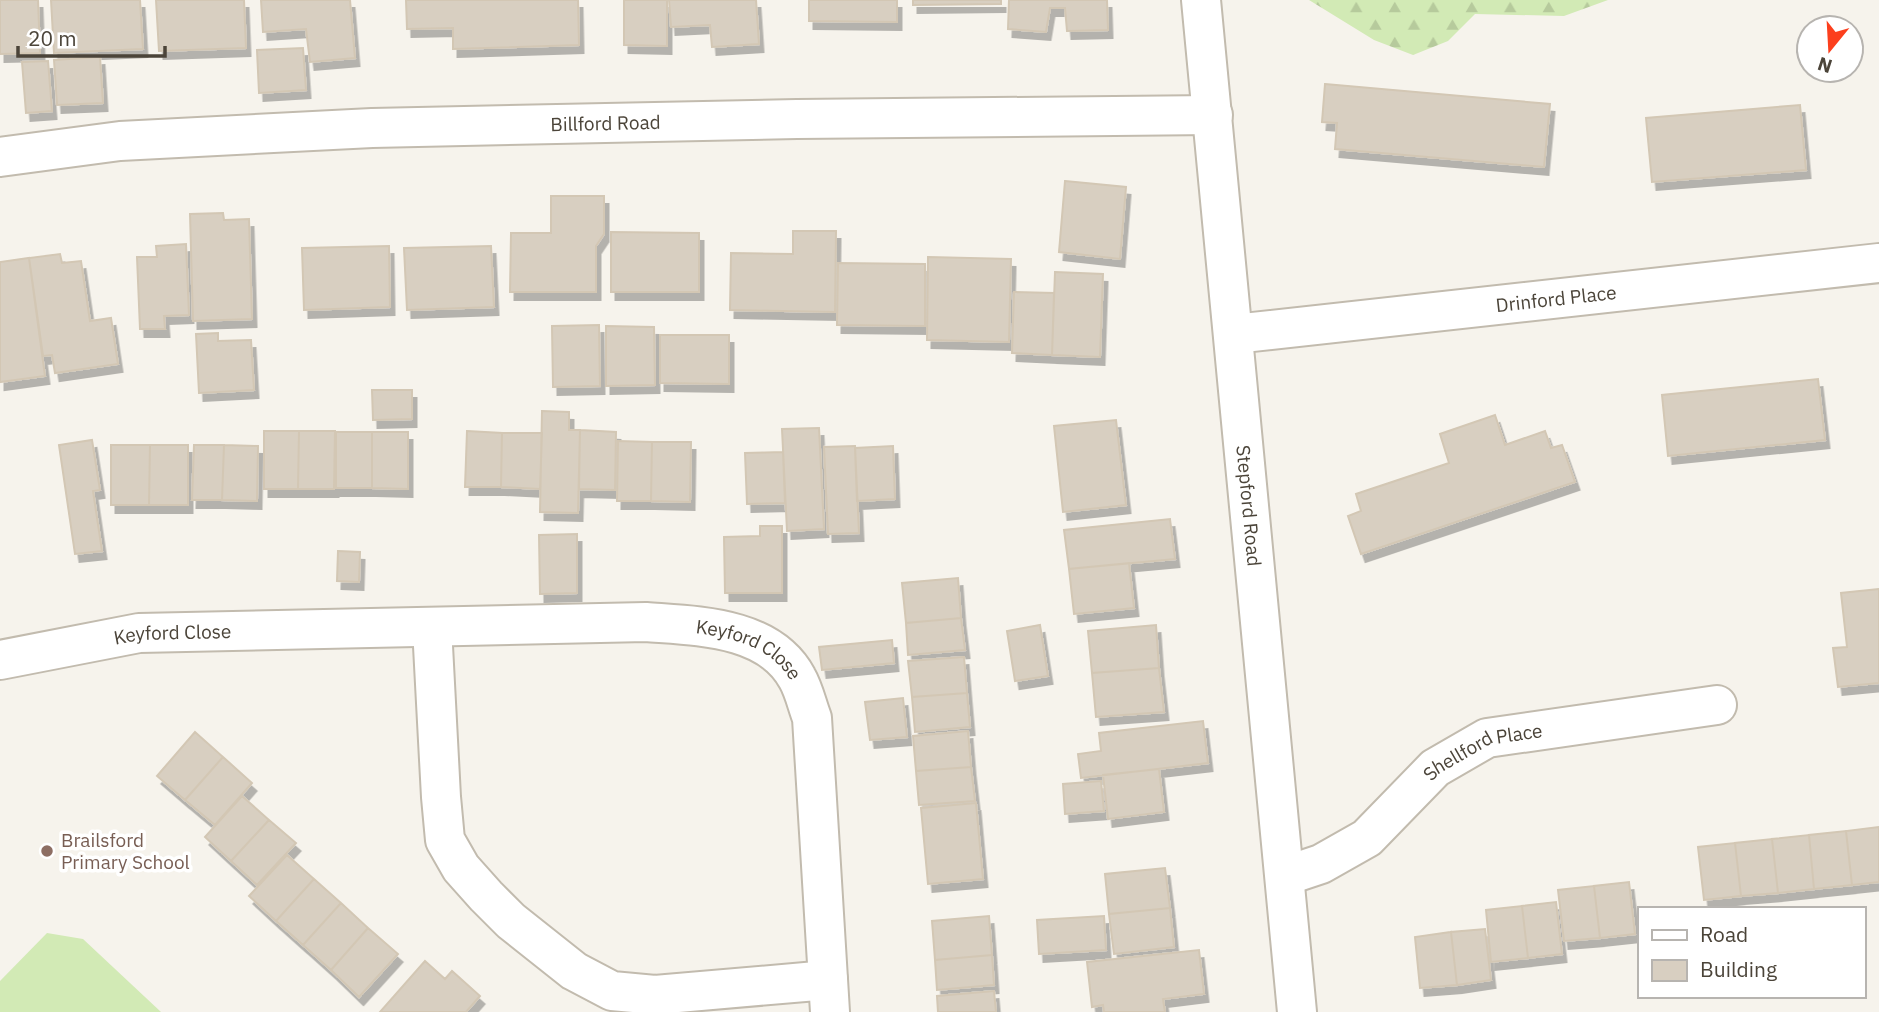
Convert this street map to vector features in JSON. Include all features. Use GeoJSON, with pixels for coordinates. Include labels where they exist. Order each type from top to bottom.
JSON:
{"type":"FeatureCollection","features":[{"type":"Feature","properties":{"kind":"street","name":"Stepford Road"},"geometry":{"type":"LineString","coordinates":[[1201,0],[1297,1012]]}},
{"type":"Feature","properties":{"kind":"street","name":"Billford Road"},"geometry":{"type":"LineString","coordinates":[[0,157],[120,141],[372,128],[784,119],[1213,115]]}},
{"type":"Feature","properties":{"kind":"street","name":"Drinford Place"},"geometry":{"type":"LineString","coordinates":[[1234,334],[1879,263]]}},
{"type":"Feature","properties":{"kind":"street","name":"Keyford Close"},"geometry":{"type":"LineString","coordinates":[[0,660],[139,633],[658,622],[705,626],[747,637],[778,653],[797,678],[812,719],[829,996],[655,995],[612,991],[574,971],[511,921],[461,868],[445,840],[432,627]]}},
{"type":"Feature","properties":{"kind":"street","name":"Shellford Place"},"geometry":{"type":"LineString","coordinates":[[1285,876],[1321,864],[1367,838],[1435,768],[1487,738],[1717,705]]}},
{"type":"Feature","properties":{"kind":"green space"},"geometry":{"type":"Polygon","coordinates":[[[1309,0],[1608,0],[1564,16],[1475,14],[1448,41],[1413,55],[1374,40],[1309,0]]]}},
{"type":"Feature","properties":{"kind":"green space"},"geometry":{"type":"Polygon","coordinates":[[[47,933],[83,939],[161,1012],[0,1012],[0,981],[47,933]]]}},
{"type":"Feature","properties":{"kind":"building"},"geometry":{"type":"Polygon","coordinates":[[[0,0],[38,0],[40,53],[0,54],[0,0]]]}},
{"type":"Feature","properties":{"kind":"building"},"geometry":{"type":"Polygon","coordinates":[[[51,0],[140,0],[143,49],[54,53],[51,0]]]}},
{"type":"Feature","properties":{"kind":"building"},"geometry":{"type":"Polygon","coordinates":[[[156,0],[244,0],[246,48],[159,51],[156,0]]]}},
{"type":"Feature","properties":{"kind":"building"},"geometry":{"type":"Polygon","coordinates":[[[261,0],[350,0],[355,58],[310,62],[306,29],[263,32],[261,0]]]}},
{"type":"Feature","properties":{"kind":"building"},"geometry":{"type":"Polygon","coordinates":[[[406,0],[578,0],[579,45],[453,49],[453,28],[407,29],[406,0]]]}},
{"type":"Feature","properties":{"kind":"building"},"geometry":{"type":"Polygon","coordinates":[[[624,0],[667,0],[667,46],[624,45],[624,0]]]}},
{"type":"Feature","properties":{"kind":"building"},"geometry":{"type":"Polygon","coordinates":[[[669,0],[756,0],[759,44],[712,47],[710,25],[671,27],[669,0]]]}},
{"type":"Feature","properties":{"kind":"building"},"geometry":{"type":"Polygon","coordinates":[[[809,0],[897,0],[897,22],[809,21],[809,0]]]}},
{"type":"Feature","properties":{"kind":"building"},"geometry":{"type":"Polygon","coordinates":[[[913,0],[1001,0],[1001,4],[913,5],[913,0]]]}},
{"type":"Feature","properties":{"kind":"building"},"geometry":{"type":"Polygon","coordinates":[[[1009,0],[1107,0],[1108,30],[1067,31],[1065,8],[1050,8],[1046,32],[1008,29],[1009,0]]]}},
{"type":"Feature","properties":{"kind":"building"},"geometry":{"type":"Polygon","coordinates":[[[303,48],[306,90],[259,93],[257,50],[303,48]]]}},
{"type":"Feature","properties":{"kind":"building"},"geometry":{"type":"Polygon","coordinates":[[[100,57],[103,103],[57,105],[54,60],[100,57]]]}},
{"type":"Feature","properties":{"kind":"building"},"geometry":{"type":"Polygon","coordinates":[[[48,61],[52,111],[26,113],[22,62],[48,61]]]}},
{"type":"Feature","properties":{"kind":"building"},"geometry":{"type":"Polygon","coordinates":[[[1325,84],[1550,104],[1544,167],[1335,149],[1337,123],[1322,122],[1325,84]]]}},
{"type":"Feature","properties":{"kind":"building"},"geometry":{"type":"Polygon","coordinates":[[[1800,105],[1806,170],[1652,182],[1646,118],[1800,105]]]}},
{"type":"Feature","properties":{"kind":"building"},"geometry":{"type":"Polygon","coordinates":[[[1065,181],[1126,187],[1120,259],[1059,252],[1065,181]]]}},
{"type":"Feature","properties":{"kind":"building"},"geometry":{"type":"Polygon","coordinates":[[[551,196],[604,196],[604,234],[596,246],[596,292],[510,292],[511,233],[551,233],[551,196]]]}},
{"type":"Feature","properties":{"kind":"building"},"geometry":{"type":"Polygon","coordinates":[[[223,213],[224,220],[249,219],[252,319],[193,321],[190,214],[223,213]]]}},
{"type":"Feature","properties":{"kind":"building"},"geometry":{"type":"Polygon","coordinates":[[[793,231],[836,231],[835,312],[730,310],[731,253],[793,254],[793,231]]]}},
{"type":"Feature","properties":{"kind":"building"},"geometry":{"type":"Polygon","coordinates":[[[611,232],[699,233],[699,292],[611,292],[611,232]]]}},
{"type":"Feature","properties":{"kind":"building"},"geometry":{"type":"Polygon","coordinates":[[[186,244],[189,315],[164,316],[165,329],[140,329],[137,257],[157,257],[156,246],[186,244]]]}},
{"type":"Feature","properties":{"kind":"building"},"geometry":{"type":"Polygon","coordinates":[[[389,246],[390,307],[304,310],[302,248],[389,246]]]}},
{"type":"Feature","properties":{"kind":"building"},"geometry":{"type":"Polygon","coordinates":[[[491,246],[494,307],[407,310],[404,248],[491,246]]]}},
{"type":"Feature","properties":{"kind":"building"},"geometry":{"type":"Polygon","coordinates":[[[60,254],[62,263],[81,261],[90,321],[111,318],[118,364],[55,373],[52,355],[43,356],[29,258],[60,254]]]}},
{"type":"Feature","properties":{"kind":"building"},"geometry":{"type":"Polygon","coordinates":[[[928,257],[1011,259],[1009,342],[927,340],[928,257]]]}},
{"type":"Feature","properties":{"kind":"building"},"geometry":{"type":"Polygon","coordinates":[[[29,258],[45,376],[0,382],[0,262],[29,258]]]}},
{"type":"Feature","properties":{"kind":"building"},"geometry":{"type":"Polygon","coordinates":[[[838,263],[925,264],[925,326],[837,325],[838,263]]]}},
{"type":"Feature","properties":{"kind":"building"},"geometry":{"type":"Polygon","coordinates":[[[1055,272],[1103,274],[1100,357],[1052,355],[1055,272]]]}},
{"type":"Feature","properties":{"kind":"building"},"geometry":{"type":"Polygon","coordinates":[[[1014,292],[1054,293],[1052,355],[1012,353],[1014,292]]]}},
{"type":"Feature","properties":{"kind":"building"},"geometry":{"type":"Polygon","coordinates":[[[599,325],[600,386],[553,387],[552,326],[599,325]]]}},
{"type":"Feature","properties":{"kind":"building"},"geometry":{"type":"Polygon","coordinates":[[[606,326],[654,327],[655,385],[606,386],[606,326]]]}},
{"type":"Feature","properties":{"kind":"building"},"geometry":{"type":"Polygon","coordinates":[[[218,333],[218,341],[251,340],[254,390],[199,393],[196,334],[218,333]]]}},
{"type":"Feature","properties":{"kind":"building"},"geometry":{"type":"Polygon","coordinates":[[[660,335],[729,335],[729,384],[660,383],[660,335]]]}},
{"type":"Feature","properties":{"kind":"building"},"geometry":{"type":"Polygon","coordinates":[[[1818,379],[1825,440],[1668,456],[1662,395],[1818,379]]]}},
{"type":"Feature","properties":{"kind":"building"},"geometry":{"type":"Polygon","coordinates":[[[372,390],[412,390],[412,419],[373,420],[372,390]]]}},
{"type":"Feature","properties":{"kind":"building"},"geometry":{"type":"Polygon","coordinates":[[[542,411],[569,412],[569,430],[580,430],[578,513],[540,512],[542,411]]]}},
{"type":"Feature","properties":{"kind":"building"},"geometry":{"type":"Polygon","coordinates":[[[1495,415],[1505,445],[1545,431],[1551,448],[1562,445],[1575,482],[1361,554],[1348,516],[1361,511],[1356,494],[1449,463],[1440,434],[1495,415]]]}},
{"type":"Feature","properties":{"kind":"building"},"geometry":{"type":"Polygon","coordinates":[[[1116,420],[1126,505],[1063,512],[1054,426],[1116,420]]]}},
{"type":"Feature","properties":{"kind":"building"},"geometry":{"type":"Polygon","coordinates":[[[819,428],[824,529],[787,531],[782,429],[819,428]]]}},
{"type":"Feature","properties":{"kind":"building"},"geometry":{"type":"Polygon","coordinates":[[[580,430],[616,432],[615,490],[579,489],[580,430]]]}},
{"type":"Feature","properties":{"kind":"building"},"geometry":{"type":"Polygon","coordinates":[[[264,431],[299,431],[298,489],[264,489],[264,431]]]}},
{"type":"Feature","properties":{"kind":"building"},"geometry":{"type":"Polygon","coordinates":[[[299,431],[335,431],[334,489],[298,489],[299,431]]]}},
{"type":"Feature","properties":{"kind":"building"},"geometry":{"type":"Polygon","coordinates":[[[467,431],[502,433],[501,487],[465,487],[467,431]]]}},
{"type":"Feature","properties":{"kind":"building"},"geometry":{"type":"Polygon","coordinates":[[[336,432],[372,432],[372,488],[336,488],[336,432]]]}},
{"type":"Feature","properties":{"kind":"building"},"geometry":{"type":"Polygon","coordinates":[[[372,432],[408,432],[408,489],[372,488],[372,432]]]}},
{"type":"Feature","properties":{"kind":"building"},"geometry":{"type":"Polygon","coordinates":[[[502,433],[542,433],[540,489],[501,487],[502,433]]]}},
{"type":"Feature","properties":{"kind":"building"},"geometry":{"type":"Polygon","coordinates":[[[92,440],[100,490],[93,491],[102,551],[75,554],[59,445],[92,440]]]}},
{"type":"Feature","properties":{"kind":"building"},"geometry":{"type":"Polygon","coordinates":[[[618,441],[652,442],[651,501],[617,501],[618,441]]]}},
{"type":"Feature","properties":{"kind":"building"},"geometry":{"type":"Polygon","coordinates":[[[652,442],[691,442],[690,502],[651,501],[652,442]]]}},
{"type":"Feature","properties":{"kind":"building"},"geometry":{"type":"Polygon","coordinates":[[[111,445],[150,445],[149,505],[111,505],[111,445]]]}},
{"type":"Feature","properties":{"kind":"building"},"geometry":{"type":"Polygon","coordinates":[[[150,445],[188,445],[188,505],[149,505],[150,445]]]}},
{"type":"Feature","properties":{"kind":"building"},"geometry":{"type":"Polygon","coordinates":[[[194,445],[224,445],[222,500],[192,500],[194,445]]]}},
{"type":"Feature","properties":{"kind":"building"},"geometry":{"type":"Polygon","coordinates":[[[224,445],[258,446],[257,501],[222,500],[224,445]]]}},
{"type":"Feature","properties":{"kind":"building"},"geometry":{"type":"Polygon","coordinates":[[[855,446],[859,533],[828,534],[824,447],[855,446]]]}},
{"type":"Feature","properties":{"kind":"building"},"geometry":{"type":"Polygon","coordinates":[[[893,446],[895,499],[857,501],[855,448],[893,446]]]}},
{"type":"Feature","properties":{"kind":"building"},"geometry":{"type":"Polygon","coordinates":[[[783,452],[785,503],[747,504],[745,453],[783,452]]]}},
{"type":"Feature","properties":{"kind":"building"},"geometry":{"type":"Polygon","coordinates":[[[1170,519],[1175,559],[1069,569],[1064,530],[1170,519]]]}},
{"type":"Feature","properties":{"kind":"building"},"geometry":{"type":"Polygon","coordinates":[[[760,526],[782,526],[782,593],[725,593],[724,537],[760,536],[760,526]]]}},
{"type":"Feature","properties":{"kind":"building"},"geometry":{"type":"Polygon","coordinates":[[[577,534],[577,593],[540,594],[539,535],[577,534]]]}},
{"type":"Feature","properties":{"kind":"building"},"geometry":{"type":"Polygon","coordinates":[[[338,551],[360,552],[359,582],[337,581],[338,551]]]}},
{"type":"Feature","properties":{"kind":"building"},"geometry":{"type":"Polygon","coordinates":[[[1129,563],[1134,608],[1074,614],[1069,569],[1129,563]]]}},
{"type":"Feature","properties":{"kind":"building"},"geometry":{"type":"Polygon","coordinates":[[[958,578],[961,618],[906,623],[902,583],[958,578]]]}},
{"type":"Feature","properties":{"kind":"building"},"geometry":{"type":"Polygon","coordinates":[[[1879,589],[1879,683],[1838,687],[1833,648],[1847,647],[1841,593],[1879,589]]]}},
{"type":"Feature","properties":{"kind":"building"},"geometry":{"type":"Polygon","coordinates":[[[961,618],[965,650],[908,655],[906,623],[961,618]]]}},
{"type":"Feature","properties":{"kind":"building"},"geometry":{"type":"Polygon","coordinates":[[[1040,625],[1048,676],[1015,681],[1007,631],[1040,625]]]}},
{"type":"Feature","properties":{"kind":"building"},"geometry":{"type":"Polygon","coordinates":[[[1156,625],[1159,668],[1092,673],[1088,631],[1156,625]]]}},
{"type":"Feature","properties":{"kind":"building"},"geometry":{"type":"Polygon","coordinates":[[[892,640],[894,663],[822,670],[819,647],[892,640]]]}},
{"type":"Feature","properties":{"kind":"building"},"geometry":{"type":"Polygon","coordinates":[[[964,657],[967,693],[912,697],[908,661],[964,657]]]}},
{"type":"Feature","properties":{"kind":"building"},"geometry":{"type":"Polygon","coordinates":[[[1159,668],[1164,712],[1096,717],[1092,673],[1159,668]]]}},
{"type":"Feature","properties":{"kind":"building"},"geometry":{"type":"Polygon","coordinates":[[[967,693],[970,727],[915,732],[912,697],[967,693]]]}},
{"type":"Feature","properties":{"kind":"building"},"geometry":{"type":"Polygon","coordinates":[[[903,698],[907,737],[870,740],[865,702],[903,698]]]}},
{"type":"Feature","properties":{"kind":"building"},"geometry":{"type":"Polygon","coordinates":[[[1203,721],[1208,763],[1081,778],[1078,754],[1101,751],[1099,733],[1203,721]]]}},
{"type":"Feature","properties":{"kind":"building"},"geometry":{"type":"Polygon","coordinates":[[[968,731],[971,767],[916,771],[913,736],[968,731]]]}},
{"type":"Feature","properties":{"kind":"building"},"geometry":{"type":"Polygon","coordinates":[[[195,732],[223,757],[185,800],[157,776],[195,732]]]}},
{"type":"Feature","properties":{"kind":"building"},"geometry":{"type":"Polygon","coordinates":[[[223,757],[252,783],[215,825],[185,800],[223,757]]]}},
{"type":"Feature","properties":{"kind":"building"},"geometry":{"type":"Polygon","coordinates":[[[971,767],[975,801],[919,805],[916,771],[971,767]]]}},
{"type":"Feature","properties":{"kind":"building"},"geometry":{"type":"Polygon","coordinates":[[[1159,769],[1164,812],[1108,819],[1103,775],[1159,769]]]}},
{"type":"Feature","properties":{"kind":"building"},"geometry":{"type":"Polygon","coordinates":[[[1101,781],[1104,811],[1065,814],[1063,784],[1101,781]]]}},
{"type":"Feature","properties":{"kind":"building"},"geometry":{"type":"Polygon","coordinates":[[[242,796],[269,820],[231,861],[205,837],[242,796]]]}},
{"type":"Feature","properties":{"kind":"building"},"geometry":{"type":"Polygon","coordinates":[[[976,803],[983,879],[928,884],[921,808],[976,803]]]}},
{"type":"Feature","properties":{"kind":"building"},"geometry":{"type":"Polygon","coordinates":[[[269,820],[296,843],[257,885],[231,861],[269,820]]]}},
{"type":"Feature","properties":{"kind":"building"},"geometry":{"type":"Polygon","coordinates":[[[1879,827],[1879,882],[1852,885],[1846,831],[1879,827]]]}},
{"type":"Feature","properties":{"kind":"building"},"geometry":{"type":"Polygon","coordinates":[[[1846,831],[1852,885],[1814,889],[1809,835],[1846,831]]]}},
{"type":"Feature","properties":{"kind":"building"},"geometry":{"type":"Polygon","coordinates":[[[1809,835],[1814,889],[1778,893],[1772,839],[1809,835]]]}},
{"type":"Feature","properties":{"kind":"building"},"geometry":{"type":"Polygon","coordinates":[[[1772,839],[1778,893],[1741,896],[1735,843],[1772,839]]]}},
{"type":"Feature","properties":{"kind":"building"},"geometry":{"type":"Polygon","coordinates":[[[1735,843],[1741,896],[1704,900],[1698,847],[1735,843]]]}},
{"type":"Feature","properties":{"kind":"building"},"geometry":{"type":"Polygon","coordinates":[[[287,855],[314,879],[276,921],[249,896],[287,855]]]}},
{"type":"Feature","properties":{"kind":"building"},"geometry":{"type":"Polygon","coordinates":[[[1165,868],[1170,908],[1109,914],[1105,874],[1165,868]]]}},
{"type":"Feature","properties":{"kind":"building"},"geometry":{"type":"Polygon","coordinates":[[[314,879],[341,903],[303,945],[276,921],[314,879]]]}},
{"type":"Feature","properties":{"kind":"building"},"geometry":{"type":"Polygon","coordinates":[[[1629,882],[1635,934],[1600,938],[1594,886],[1629,882]]]}},
{"type":"Feature","properties":{"kind":"building"},"geometry":{"type":"Polygon","coordinates":[[[1594,886],[1600,938],[1564,941],[1558,890],[1594,886]]]}},
{"type":"Feature","properties":{"kind":"building"},"geometry":{"type":"Polygon","coordinates":[[[1556,902],[1562,954],[1528,958],[1522,906],[1556,902]]]}},
{"type":"Feature","properties":{"kind":"building"},"geometry":{"type":"Polygon","coordinates":[[[341,903],[368,928],[331,970],[303,945],[341,903]]]}},
{"type":"Feature","properties":{"kind":"building"},"geometry":{"type":"Polygon","coordinates":[[[1522,906],[1528,958],[1491,962],[1486,910],[1522,906]]]}},
{"type":"Feature","properties":{"kind":"building"},"geometry":{"type":"Polygon","coordinates":[[[1170,908],[1174,947],[1114,954],[1109,914],[1170,908]]]}},
{"type":"Feature","properties":{"kind":"building"},"geometry":{"type":"Polygon","coordinates":[[[989,916],[992,955],[935,960],[932,921],[989,916]]]}},
{"type":"Feature","properties":{"kind":"building"},"geometry":{"type":"Polygon","coordinates":[[[1104,916],[1106,950],[1039,954],[1037,920],[1104,916]]]}},
{"type":"Feature","properties":{"kind":"building"},"geometry":{"type":"Polygon","coordinates":[[[368,928],[398,954],[359,997],[331,970],[368,928]]]}},
{"type":"Feature","properties":{"kind":"building"},"geometry":{"type":"Polygon","coordinates":[[[1485,929],[1491,980],[1457,985],[1451,932],[1485,929]]]}},
{"type":"Feature","properties":{"kind":"building"},"geometry":{"type":"Polygon","coordinates":[[[1451,932],[1457,985],[1420,988],[1415,937],[1451,932]]]}},
{"type":"Feature","properties":{"kind":"building"},"geometry":{"type":"Polygon","coordinates":[[[1199,950],[1204,994],[1163,999],[1165,1012],[1104,1012],[1103,1005],[1092,1007],[1087,962],[1199,950]]]}},
{"type":"Feature","properties":{"kind":"building"},"geometry":{"type":"Polygon","coordinates":[[[992,955],[994,985],[937,990],[935,960],[992,955]]]}},
{"type":"Feature","properties":{"kind":"building"},"geometry":{"type":"Polygon","coordinates":[[[425,961],[445,979],[452,971],[480,996],[466,1012],[380,1012],[425,961]]]}},
{"type":"Feature","properties":{"kind":"building"},"geometry":{"type":"Polygon","coordinates":[[[994,991],[996,1012],[938,1012],[937,996],[994,991]]]}},
{"type":"Feature","properties":{"kind":"place","name":"Brailsford Primary School"},"geometry":{"type":"Point","coordinates":[47,851]}}]}
